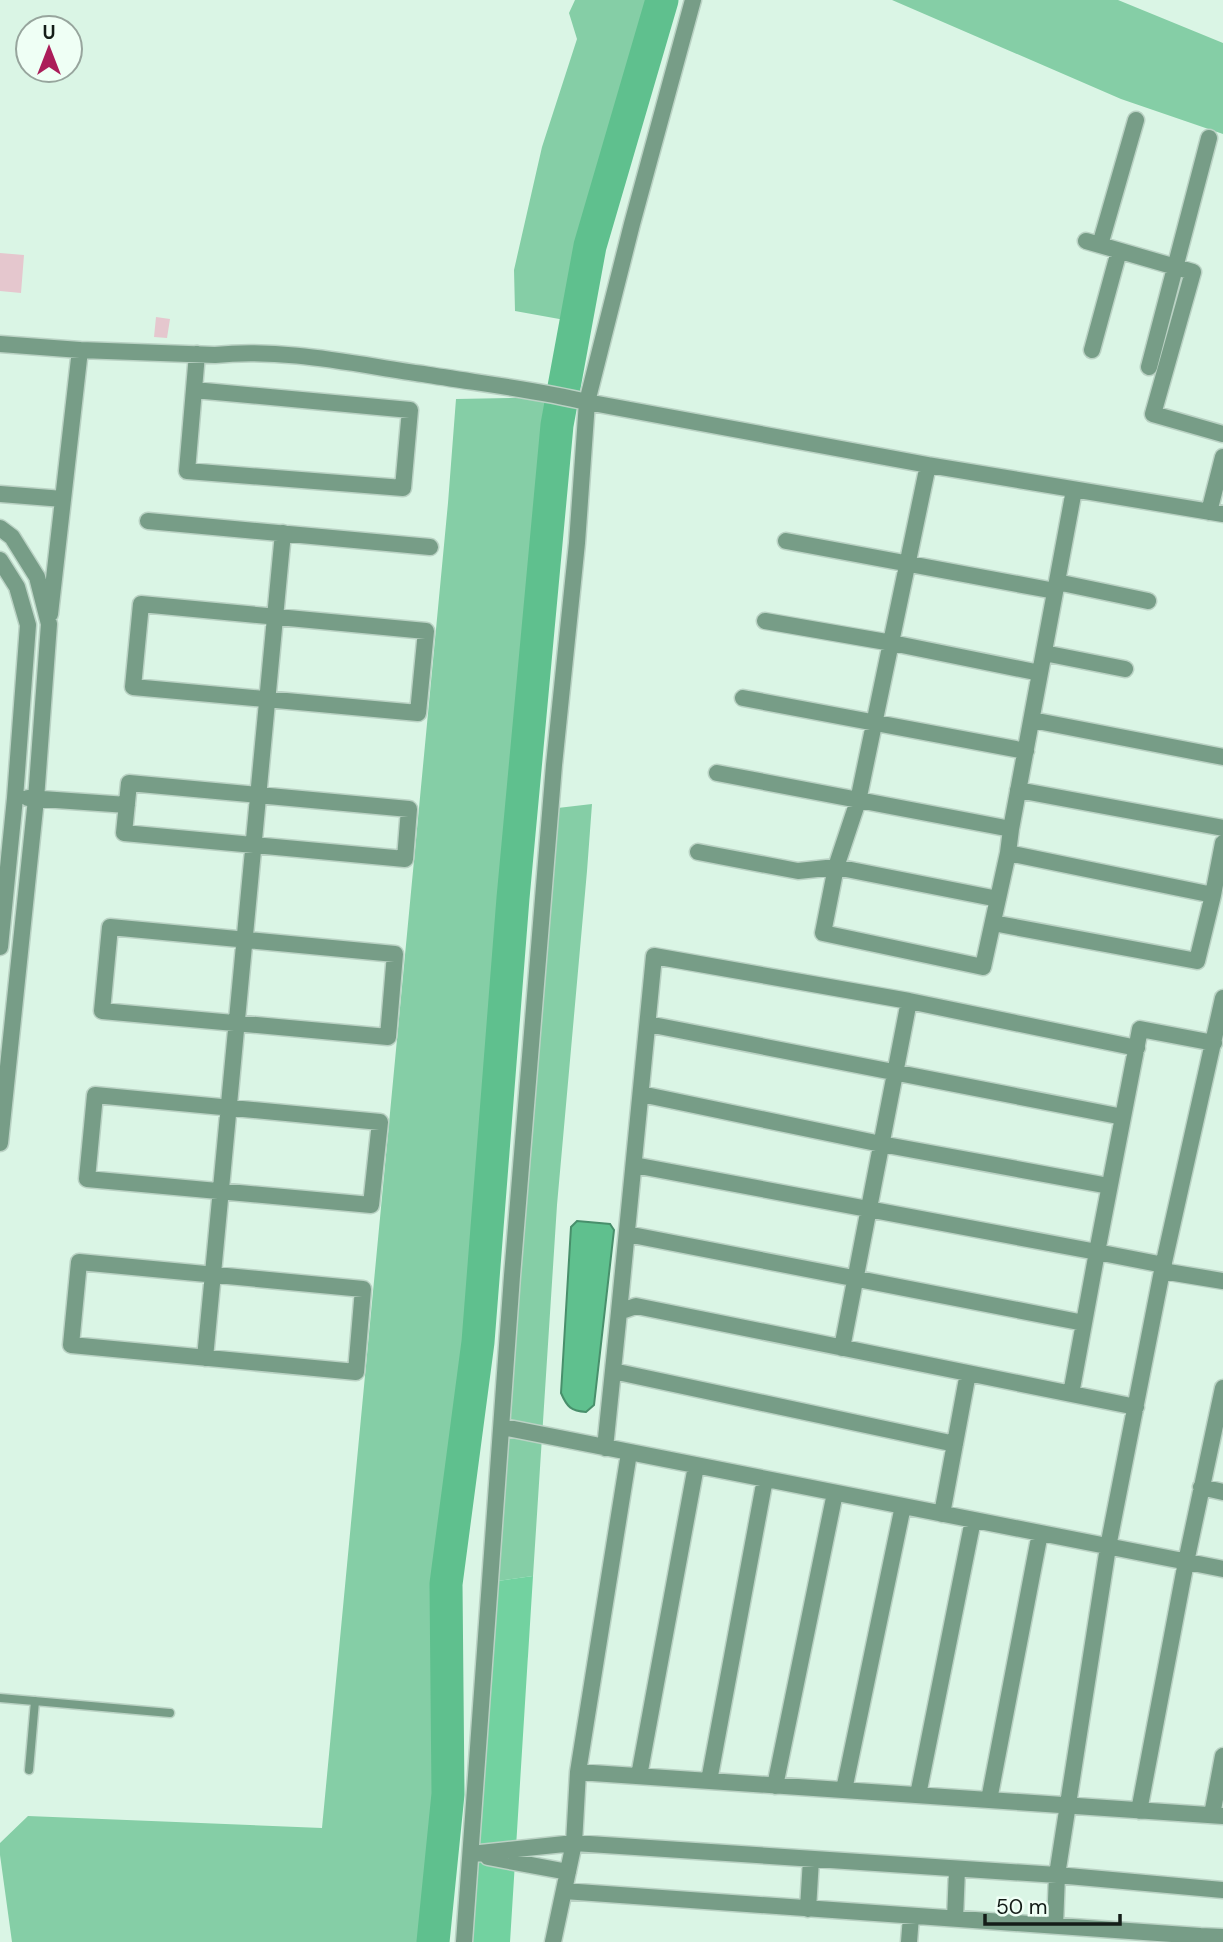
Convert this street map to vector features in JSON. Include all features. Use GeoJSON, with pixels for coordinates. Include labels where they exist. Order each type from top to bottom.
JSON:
{"type":"FeatureCollection","features":[{"type":"Feature","properties":{"kind":"street"},"geometry":{"type":"LineString","coordinates":[[464,1942],[513,1262],[553,779],[578,543],[583,401],[693,0]]}},
{"type":"Feature","properties":{"kind":"street"},"geometry":{"type":"LineString","coordinates":[[1136,120],[1093,243],[1193,272],[1153,414],[1223,434]]}},
{"type":"Feature","properties":{"kind":"street"},"geometry":{"type":"LineString","coordinates":[[1149,367],[1209,138]]}},
{"type":"Feature","properties":{"kind":"street"},"geometry":{"type":"LineString","coordinates":[[1092,350],[1119,251]]}},
{"type":"Feature","properties":{"kind":"street"},"geometry":{"type":"LineString","coordinates":[[0,344],[197,354],[287,353],[542,393],[928,465],[1216,513],[1223,457]]}},
{"type":"Feature","properties":{"kind":"street"},"geometry":{"type":"LineString","coordinates":[[0,1143],[36,799],[49,624],[80,350]]}},
{"type":"Feature","properties":{"kind":"street"},"geometry":{"type":"LineString","coordinates":[[194,390],[410,410],[403,488],[187,471],[197,354]]}},
{"type":"Feature","properties":{"kind":"street"},"geometry":{"type":"LineString","coordinates":[[928,465],[858,802],[836,867],[823,933],[983,967],[1008,853],[1074,490]]}},
{"type":"Feature","properties":{"kind":"street"},"geometry":{"type":"LineString","coordinates":[[0,494],[63,499]]}},
{"type":"Feature","properties":{"kind":"street"},"geometry":{"type":"LineString","coordinates":[[148,521],[430,547]]}},
{"type":"Feature","properties":{"kind":"street"},"geometry":{"type":"LineString","coordinates":[[0,528],[12,537],[37,577],[49,624]]}},
{"type":"Feature","properties":{"kind":"street"},"geometry":{"type":"LineString","coordinates":[[205,1358],[283,533]]}},
{"type":"Feature","properties":{"kind":"street"},"geometry":{"type":"LineString","coordinates":[[786,541],[907,565],[1148,601]]}},
{"type":"Feature","properties":{"kind":"street"},"geometry":{"type":"LineString","coordinates":[[0,560],[17,587],[28,625],[0,947]]}},
{"type":"Feature","properties":{"kind":"street"},"geometry":{"type":"LineString","coordinates":[[141,604],[426,631],[418,713],[268,699],[134,687],[141,604]]}},
{"type":"Feature","properties":{"kind":"street"},"geometry":{"type":"LineString","coordinates":[[765,621],[1040,673]]}},
{"type":"Feature","properties":{"kind":"street"},"geometry":{"type":"LineString","coordinates":[[1044,653],[1125,669]]}},
{"type":"Feature","properties":{"kind":"street"},"geometry":{"type":"LineString","coordinates":[[743,698],[1026,751]]}},
{"type":"Feature","properties":{"kind":"street"},"geometry":{"type":"LineString","coordinates":[[1032,720],[1223,757]]}},
{"type":"Feature","properties":{"kind":"street"},"geometry":{"type":"LineString","coordinates":[[717,773],[858,802],[1011,829]]}},
{"type":"Feature","properties":{"kind":"street"},"geometry":{"type":"LineString","coordinates":[[129,783],[409,809],[405,859],[124,833],[127,805],[129,783]]}},
{"type":"Feature","properties":{"kind":"street"},"geometry":{"type":"LineString","coordinates":[[1018,790],[1223,828]]}},
{"type":"Feature","properties":{"kind":"street"},"geometry":{"type":"LineString","coordinates":[[15,797],[127,805]]}},
{"type":"Feature","properties":{"kind":"street"},"geometry":{"type":"LineString","coordinates":[[993,923],[1197,961],[1223,843]]}},
{"type":"Feature","properties":{"kind":"street"},"geometry":{"type":"LineString","coordinates":[[698,852],[798,871],[836,867],[998,899]]}},
{"type":"Feature","properties":{"kind":"street"},"geometry":{"type":"LineString","coordinates":[[1008,853],[1213,895]]}},
{"type":"Feature","properties":{"kind":"street"},"geometry":{"type":"LineString","coordinates":[[110,927],[395,954],[388,1037],[236,1023],[102,1011],[110,927]]}},
{"type":"Feature","properties":{"kind":"street"},"geometry":{"type":"LineString","coordinates":[[605,1448],[654,956],[909,1001],[1137,1048]]}},
{"type":"Feature","properties":{"kind":"street"},"geometry":{"type":"LineString","coordinates":[[1055,1926],[1057,1875],[1108,1547],[1163,1268],[1223,998]]}},
{"type":"Feature","properties":{"kind":"street"},"geometry":{"type":"LineString","coordinates":[[842,1348],[909,1001]]}},
{"type":"Feature","properties":{"kind":"street"},"geometry":{"type":"LineString","coordinates":[[648,1024],[1123,1117]]}},
{"type":"Feature","properties":{"kind":"street"},"geometry":{"type":"LineString","coordinates":[[1071,1394],[1140,1028],[1214,1042]]}},
{"type":"Feature","properties":{"kind":"street"},"geometry":{"type":"LineString","coordinates":[[641,1094],[881,1144],[1109,1186]]}},
{"type":"Feature","properties":{"kind":"street"},"geometry":{"type":"LineString","coordinates":[[95,1095],[380,1122],[372,1205],[220,1191],[87,1179],[95,1095]]}},
{"type":"Feature","properties":{"kind":"street"},"geometry":{"type":"LineString","coordinates":[[634,1165],[1097,1252],[1223,1281]]}},
{"type":"Feature","properties":{"kind":"street"},"geometry":{"type":"LineString","coordinates":[[627,1234],[1084,1323]]}},
{"type":"Feature","properties":{"kind":"street"},"geometry":{"type":"LineString","coordinates":[[79,1262],[363,1289],[356,1372],[205,1358],[71,1345],[79,1262]]}},
{"type":"Feature","properties":{"kind":"street"},"geometry":{"type":"LineString","coordinates":[[619,1312],[636,1306],[1136,1407]]}},
{"type":"Feature","properties":{"kind":"street"},"geometry":{"type":"LineString","coordinates":[[613,1371],[955,1444]]}},
{"type":"Feature","properties":{"kind":"street"},"geometry":{"type":"LineString","coordinates":[[942,1514],[968,1373]]}},
{"type":"Feature","properties":{"kind":"street"},"geometry":{"type":"LineString","coordinates":[[1139,1811],[1186,1562],[1201,1487],[1219,1419],[1223,1388]]}},
{"type":"Feature","properties":{"kind":"street"},"geometry":{"type":"LineString","coordinates":[[503,1427],[1223,1569]]}},
{"type":"Feature","properties":{"kind":"street"},"geometry":{"type":"LineString","coordinates":[[553,1942],[574,1843],[578,1772],[629,1452]]}},
{"type":"Feature","properties":{"kind":"street"},"geometry":{"type":"LineString","coordinates":[[639,1776],[696,1466]]}},
{"type":"Feature","properties":{"kind":"street"},"geometry":{"type":"LineString","coordinates":[[709,1781],[765,1479]]}},
{"type":"Feature","properties":{"kind":"street"},"geometry":{"type":"LineString","coordinates":[[1201,1487],[1223,1492]]}},
{"type":"Feature","properties":{"kind":"street"},"geometry":{"type":"LineString","coordinates":[[775,1786],[835,1493]]}},
{"type":"Feature","properties":{"kind":"street"},"geometry":{"type":"LineString","coordinates":[[844,1790],[903,1506]]}},
{"type":"Feature","properties":{"kind":"street"},"geometry":{"type":"LineString","coordinates":[[918,1796],[973,1520]]}},
{"type":"Feature","properties":{"kind":"street"},"geometry":{"type":"LineString","coordinates":[[989,1801],[1040,1533]]}},
{"type":"Feature","properties":{"kind":"street"},"geometry":{"type":"LineString","coordinates":[[578,1772],[1217,1816],[1223,1756]]}},
{"type":"Feature","properties":{"kind":"street"},"geometry":{"type":"LineString","coordinates":[[471,1854],[574,1843],[1057,1875],[1223,1889]]}},
{"type":"Feature","properties":{"kind":"street"},"geometry":{"type":"LineString","coordinates":[[471,1854],[568,1872]]}},
{"type":"Feature","properties":{"kind":"street"},"geometry":{"type":"LineString","coordinates":[[808,1909],[811,1859]]}},
{"type":"Feature","properties":{"kind":"street"},"geometry":{"type":"LineString","coordinates":[[955,1919],[957,1868]]}},
{"type":"Feature","properties":{"kind":"street"},"geometry":{"type":"LineString","coordinates":[[564,1891],[1200,1939],[1223,1937]]}},
{"type":"Feature","properties":{"kind":"street"},"geometry":{"type":"LineString","coordinates":[[909,1942],[911,1916]]}},
{"type":"Feature","properties":{"kind":"lane"},"geometry":{"type":"LineString","coordinates":[[0,1698],[170,1713]]}},
{"type":"Feature","properties":{"kind":"lane"},"geometry":{"type":"LineString","coordinates":[[29,1770],[35,1701]]}},
{"type":"Feature","properties":{"kind":"shaded area"},"geometry":{"type":"Polygon","coordinates":[[[575,0],[662,0],[590,245],[576,322],[515,311],[514,270],[542,147],[577,39],[569,13],[575,0]]]}},
{"type":"Feature","properties":{"kind":"shaded area"},"geometry":{"type":"Polygon","coordinates":[[[892,0],[1118,0],[1223,43],[1223,134],[1121,99],[892,0]]]}},
{"type":"Feature","properties":{"kind":"shaded area"},"geometry":{"type":"Polygon","coordinates":[[[562,397],[557,425],[520,817],[478,1342],[446,1590],[448,1794],[433,1942],[12,1942],[0,1843],[28,1816],[322,1828],[456,399],[562,397]]]}},
{"type":"Feature","properties":{"kind":"shaded area"},"geometry":{"type":"Polygon","coordinates":[[[592,804],[557,1205],[533,1576],[491,1582],[549,809],[592,804]]]}},
{"type":"Feature","properties":{"kind":"shaded area"},"geometry":{"type":"Polygon","coordinates":[[[577,1221],[610,1224],[614,1230],[594,1405],[586,1412],[570,1407],[561,1393],[571,1227],[577,1221]]]}},
{"type":"Feature","properties":{"kind":"shaded area"},"geometry":{"type":"Polygon","coordinates":[[[533,1576],[510,1942],[464,1942],[491,1582],[533,1576]]]}},
{"type":"Feature","properties":{"kind":"building"},"geometry":{"type":"Polygon","coordinates":[[[0,253],[24,255],[21,293],[0,291],[0,253]]]}},
{"type":"Feature","properties":{"kind":"building"},"geometry":{"type":"Polygon","coordinates":[[[156,317],[170,319],[167,338],[154,337],[156,317]]]}},
{"type":"Feature","properties":{"kind":"waterway"},"geometry":{"type":"LineString","coordinates":[[433,1942],[448,1794],[446,1584],[478,1342],[513,898],[557,425],[590,246],[662,0]]}}]}
